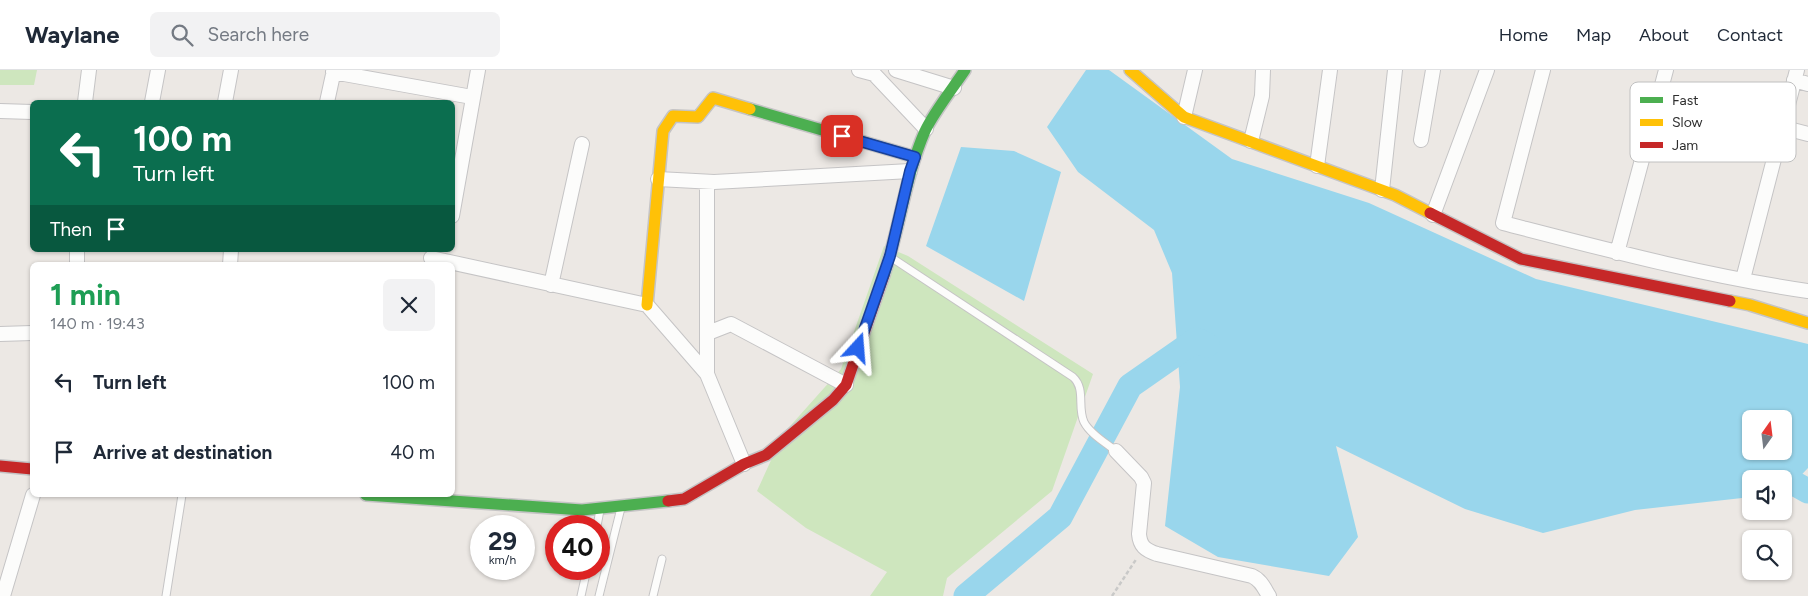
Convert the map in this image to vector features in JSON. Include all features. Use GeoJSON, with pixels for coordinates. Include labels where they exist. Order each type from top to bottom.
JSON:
{"type":"FeatureCollection","features":[{"type":"Feature","properties":{"kind":"street"},"geometry":{"type":"LineString","coordinates":[[85,100],[89,70]]}},
{"type":"Feature","properties":{"kind":"street"},"geometry":{"type":"LineString","coordinates":[[152,100],[158,70]]}},
{"type":"Feature","properties":{"kind":"street"},"geometry":{"type":"LineString","coordinates":[[225,100],[231,70]]}},
{"type":"Feature","properties":{"kind":"street"},"geometry":{"type":"LineString","coordinates":[[456,181],[478,70]]}},
{"type":"Feature","properties":{"kind":"street"},"geometry":{"type":"LineString","coordinates":[[860,70],[874,72],[926,129]]}},
{"type":"Feature","properties":{"kind":"street"},"geometry":{"type":"LineString","coordinates":[[896,70],[954,88]]}},
{"type":"Feature","properties":{"kind":"street"},"geometry":{"type":"LineString","coordinates":[[405,497],[582,510],[684,499],[744,464],[766,455],[833,400],[846,385],[890,256],[915,157],[926,129],[965,70]]}},
{"type":"Feature","properties":{"kind":"street"},"geometry":{"type":"LineString","coordinates":[[1130,70],[1184,117],[1382,190],[1521,259],[1750,305],[1808,323]]}},
{"type":"Feature","properties":{"kind":"street"},"geometry":{"type":"LineString","coordinates":[[1184,117],[1195,70]]}},
{"type":"Feature","properties":{"kind":"street"},"geometry":{"type":"LineString","coordinates":[[1251,141],[1262,96],[1263,70]]}},
{"type":"Feature","properties":{"kind":"street"},"geometry":{"type":"LineString","coordinates":[[1317,166],[1330,70]]}},
{"type":"Feature","properties":{"kind":"street"},"geometry":{"type":"LineString","coordinates":[[1382,190],[1395,70]]}},
{"type":"Feature","properties":{"kind":"street"},"geometry":{"type":"LineString","coordinates":[[1422,140],[1432,70]]}},
{"type":"Feature","properties":{"kind":"street"},"geometry":{"type":"LineString","coordinates":[[1433,214],[1485,70]]}},
{"type":"Feature","properties":{"kind":"street"},"geometry":{"type":"LineString","coordinates":[[1543,70],[1503,223],[1618,253],[1808,291]]}},
{"type":"Feature","properties":{"kind":"street"},"geometry":{"type":"LineString","coordinates":[[327,100],[334,71],[472,97]]}},
{"type":"Feature","properties":{"kind":"street"},"geometry":{"type":"LineString","coordinates":[[647,305],[663,131],[673,116],[698,118],[713,98],[915,157]]}},
{"type":"Feature","properties":{"kind":"street"},"geometry":{"type":"LineString","coordinates":[[0,111],[30,112]]}},
{"type":"Feature","properties":{"kind":"street"},"geometry":{"type":"LineString","coordinates":[[551,285],[582,144]]}},
{"type":"Feature","properties":{"kind":"street"},"geometry":{"type":"LineString","coordinates":[[1618,253],[1642,162]]}},
{"type":"Feature","properties":{"kind":"street"},"geometry":{"type":"LineString","coordinates":[[1743,279],[1773,162]]}},
{"type":"Feature","properties":{"kind":"street"},"geometry":{"type":"LineString","coordinates":[[658,179],[707,182],[910,171]]}},
{"type":"Feature","properties":{"kind":"street"},"geometry":{"type":"LineString","coordinates":[[707,182],[707,374]]}},
{"type":"Feature","properties":{"kind":"street"},"geometry":{"type":"LineString","coordinates":[[433,258],[450,262]]}},
{"type":"Feature","properties":{"kind":"street"},"geometry":{"type":"LineString","coordinates":[[455,263],[647,305],[707,374],[744,464]]}},
{"type":"Feature","properties":{"kind":"street"},"geometry":{"type":"LineString","coordinates":[[708,333],[731,324],[846,385]]}},
{"type":"Feature","properties":{"kind":"street"},"geometry":{"type":"LineString","coordinates":[[0,334],[30,333]]}},
{"type":"Feature","properties":{"kind":"street"},"geometry":{"type":"LineString","coordinates":[[1116,451],[1141,477],[1144,483],[1139,534],[1140,542],[1144,548],[1157,554],[1246,574],[1258,579],[1269,596]]}},
{"type":"Feature","properties":{"kind":"street"},"geometry":{"type":"LineString","coordinates":[[0,466],[30,469]]}},
{"type":"Feature","properties":{"kind":"street"},"geometry":{"type":"LineString","coordinates":[[3,596],[32,497]]}},
{"type":"Feature","properties":{"kind":"lane"},"geometry":{"type":"LineString","coordinates":[[890,256],[1073,377],[1080,387],[1084,421],[1091,431],[1116,451]]}},
{"type":"Feature","properties":{"kind":"lane"},"geometry":{"type":"LineString","coordinates":[[166,596],[182,497]]}},
{"type":"Feature","properties":{"kind":"lane"},"geometry":{"type":"LineString","coordinates":[[599,596],[622,505]]}},
{"type":"Feature","properties":{"kind":"lane"},"geometry":{"type":"LineString","coordinates":[[599,515],[601,507]]}},
{"type":"Feature","properties":{"kind":"lane"},"geometry":{"type":"LineString","coordinates":[[653,596],[662,559]]}},
{"type":"Feature","properties":{"kind":"lane"},"geometry":{"type":"LineString","coordinates":[[582,596],[585,580]]}},
{"type":"Feature","properties":{"kind":"path"},"geometry":{"type":"LineString","coordinates":[[1112,596],[1144,548]]}},
{"type":"Feature","properties":{"kind":"green space"},"geometry":{"type":"Polygon","coordinates":[[[0,70],[37,70],[34,85],[0,85],[0,70]]]}},
{"type":"Feature","properties":{"kind":"green space"},"geometry":{"type":"Polygon","coordinates":[[[884,246],[908,256],[1093,374],[1052,491],[947,578],[943,596],[870,596],[887,572],[806,528],[757,491],[783,434],[841,369],[884,246]]]}},
{"type":"Feature","properties":{"kind":"water"},"geometry":{"type":"Polygon","coordinates":[[[1086,70],[1109,70],[1232,159],[1369,203],[1536,279],[1808,344],[1808,468],[1792,485],[1792,470],[1742,470],[1742,498],[1635,510],[1543,533],[1465,509],[1336,446],[1358,537],[1329,576],[1218,557],[1165,526],[1180,387],[1172,273],[1154,230],[1078,172],[1047,127],[1086,70]]]}},
{"type":"Feature","properties":{"kind":"water"},"geometry":{"type":"Polygon","coordinates":[[[961,147],[1014,151],[1061,172],[1024,301],[926,246],[961,147]]]}},
{"type":"Feature","properties":{"kind":"waterway"},"geometry":{"type":"LineString","coordinates":[[966,596],[1060,517],[1130,386],[1196,340],[1207,345]]}},
{"type":"Feature","properties":{"kind":"waterway"},"geometry":{"type":"LineString","coordinates":[[1765,467],[1808,491]]}},
{"type":"Feature","properties":{"kind":"traffic: fast"},"geometry":{"type":"LineString","coordinates":[[884,275],[918,148],[938,108],[965,70]]}},
{"type":"Feature","properties":{"kind":"traffic: fast"},"geometry":{"type":"LineString","coordinates":[[750,109],[915,157]]}},
{"type":"Feature","properties":{"kind":"traffic: fast"},"geometry":{"type":"LineString","coordinates":[[395,497],[582,510],[668,501]]}},
{"type":"Feature","properties":{"kind":"traffic: slow"},"geometry":{"type":"LineString","coordinates":[[1130,70],[1184,117],[1395,195],[1430,213]]}},
{"type":"Feature","properties":{"kind":"traffic: slow"},"geometry":{"type":"LineString","coordinates":[[647,305],[663,131],[673,116],[698,117],[713,98],[750,109]]}},
{"type":"Feature","properties":{"kind":"traffic: slow"},"geometry":{"type":"LineString","coordinates":[[1730,301],[1750,305],[1808,323]]}},
{"type":"Feature","properties":{"kind":"traffic: jam"},"geometry":{"type":"LineString","coordinates":[[1430,213],[1521,259],[1730,301]]}},
{"type":"Feature","properties":{"kind":"traffic: jam"},"geometry":{"type":"LineString","coordinates":[[668,501],[684,499],[744,464],[766,455],[833,400],[846,385],[884,275]]}},
{"type":"Feature","properties":{"kind":"traffic: jam"},"geometry":{"type":"LineString","coordinates":[[0,466],[30,469]]}},
{"type":"Feature","properties":{"kind":"route"},"geometry":{"type":"LineString","coordinates":[[842,136],[915,157],[890,256],[858,348]]}}]}
